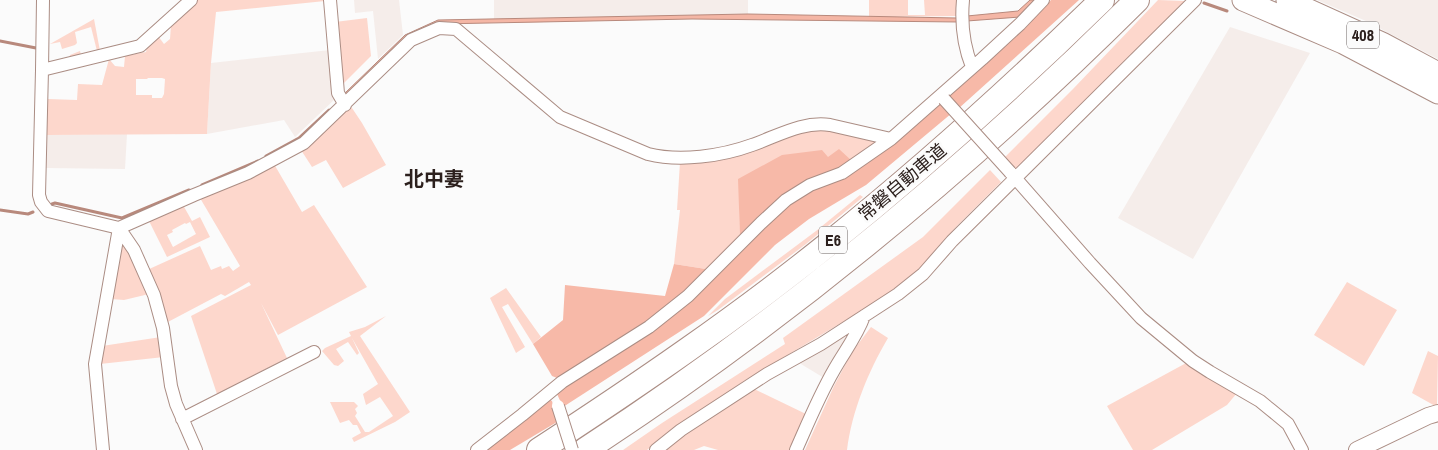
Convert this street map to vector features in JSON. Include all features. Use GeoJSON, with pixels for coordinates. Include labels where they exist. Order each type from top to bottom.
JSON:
{"type":"FeatureCollection","features":[{"type":"Feature","properties":{"kind":"highway","name":"常磐自動車道"},"geometry":{"type":"LineString","coordinates":[[540,450],[614,402],[716,330],[825,247],[916,172],[991,106],[1102,0]]}},
{"type":"Feature","properties":{"kind":"highway","name":"常磐自動車道"},"geometry":{"type":"LineString","coordinates":[[585,450],[727,353],[841,266],[934,189],[1009,122],[1082,55],[1137,0]]}},
{"type":"Feature","properties":{"kind":"highway","name":"408"},"geometry":{"type":"LineString","coordinates":[[1243,0],[1343,43],[1438,93]]}},
{"type":"Feature","properties":{"kind":"highway","name":"408"},"geometry":{"type":"LineString","coordinates":[[1287,0],[1382,44],[1438,74]]}},
{"type":"Feature","properties":{"kind":"street"},"geometry":{"type":"LineString","coordinates":[[42,0],[39,195],[41,202],[48,211],[119,228],[248,173],[304,143],[411,40],[439,28],[456,29],[560,117],[658,157],[688,157],[734,151],[794,129],[821,124],[891,138]]}},
{"type":"Feature","properties":{"kind":"street"},"geometry":{"type":"LineString","coordinates":[[42,70],[140,46],[191,0]]}},
{"type":"Feature","properties":{"kind":"street"},"geometry":{"type":"LineString","coordinates":[[330,0],[338,93],[344,105]]}},
{"type":"Feature","properties":{"kind":"street"},"geometry":{"type":"LineString","coordinates":[[963,0],[962,18],[968,57],[972,68]]}},
{"type":"Feature","properties":{"kind":"street"},"geometry":{"type":"LineString","coordinates":[[477,450],[522,416],[552,388],[649,327],[688,296],[786,200],[810,185],[842,173],[891,138],[942,97],[1043,0]]}},
{"type":"Feature","properties":{"kind":"street"},"geometry":{"type":"LineString","coordinates":[[656,450],[681,430],[766,374],[821,344],[898,294],[923,274],[1013,175],[1195,0]]}},
{"type":"Feature","properties":{"kind":"street"},"geometry":{"type":"LineString","coordinates":[[942,97],[1141,318],[1193,361],[1260,401],[1271,410],[1288,424],[1302,450]]}},
{"type":"Feature","properties":{"kind":"street"},"geometry":{"type":"LineString","coordinates":[[119,228],[134,250],[154,295],[163,328],[171,386],[176,404],[196,450]]}},
{"type":"Feature","properties":{"kind":"street"},"geometry":{"type":"LineString","coordinates":[[103,450],[95,364],[119,228]]}},
{"type":"Feature","properties":{"kind":"street"},"geometry":{"type":"LineString","coordinates":[[796,450],[825,386],[859,330],[864,316]]}},
{"type":"Feature","properties":{"kind":"street"},"geometry":{"type":"LineString","coordinates":[[182,419],[314,352]]}},
{"type":"Feature","properties":{"kind":"street"},"geometry":{"type":"LineString","coordinates":[[552,388],[572,450]]}},
{"type":"Feature","properties":{"kind":"street"},"geometry":{"type":"LineString","coordinates":[[1357,450],[1438,413]]}},
{"type":"Feature","properties":{"kind":"shaded area"},"geometry":{"type":"Polygon","coordinates":[[[197,0],[325,0],[216,12],[207,134],[46,135],[48,99],[77,100],[78,84],[102,85],[109,59],[115,66],[124,67],[125,56],[146,52],[147,47],[158,36],[164,44],[170,39],[171,25],[197,0]],[[136,79],[136,95],[152,95],[152,98],[162,98],[165,79],[136,79]]]}},
{"type":"Feature","properties":{"kind":"shaded area"},"geometry":{"type":"Polygon","coordinates":[[[354,0],[399,0],[403,35],[378,59],[373,11],[355,13],[354,0]]]}},
{"type":"Feature","properties":{"kind":"shaded area"},"geometry":{"type":"Polygon","coordinates":[[[494,0],[748,0],[748,14],[494,19],[494,0]]]}},
{"type":"Feature","properties":{"kind":"shaded area"},"geometry":{"type":"Polygon","coordinates":[[[869,0],[908,0],[908,15],[925,15],[924,0],[959,0],[956,16],[869,17],[869,0]]]}},
{"type":"Feature","properties":{"kind":"shaded area"},"geometry":{"type":"Polygon","coordinates":[[[1030,0],[1037,0],[1020,17],[967,21],[967,16],[1018,11],[1030,0]]]}},
{"type":"Feature","properties":{"kind":"shaded area"},"geometry":{"type":"Polygon","coordinates":[[[1051,0],[1079,0],[958,109],[948,96],[1051,0]]]}},
{"type":"Feature","properties":{"kind":"shaded area"},"geometry":{"type":"Polygon","coordinates":[[[1158,0],[1185,1],[1020,168],[1014,169],[1004,158],[1158,0]]]}},
{"type":"Feature","properties":{"kind":"shaded area"},"geometry":{"type":"Polygon","coordinates":[[[1317,0],[1438,0],[1438,59],[1366,21],[1317,0]]]}},
{"type":"Feature","properties":{"kind":"shaded area"},"geometry":{"type":"Polygon","coordinates":[[[748,14],[957,18],[958,22],[692,19],[439,24],[347,97],[344,94],[405,35],[438,20],[748,14]]]}},
{"type":"Feature","properties":{"kind":"shaded area"},"geometry":{"type":"Polygon","coordinates":[[[367,18],[371,56],[341,86],[335,22],[367,18]]]}},
{"type":"Feature","properties":{"kind":"shaded area"},"geometry":{"type":"Polygon","coordinates":[[[94,19],[100,51],[69,59],[70,55],[80,51],[81,55],[97,51],[91,27],[75,32],[77,43],[75,45],[62,49],[60,42],[50,44],[94,19]]]}},
{"type":"Feature","properties":{"kind":"shaded area"},"geometry":{"type":"Polygon","coordinates":[[[1230,27],[1310,53],[1193,259],[1118,218],[1230,27]]]}},
{"type":"Feature","properties":{"kind":"shaded area"},"geometry":{"type":"Polygon","coordinates":[[[330,50],[334,100],[295,137],[284,120],[207,134],[211,63],[330,50]]]}},
{"type":"Feature","properties":{"kind":"shaded area"},"geometry":{"type":"Polygon","coordinates":[[[939,101],[952,113],[866,185],[809,219],[775,245],[704,316],[563,407],[557,394],[558,392],[654,327],[783,210],[939,101]]]}},
{"type":"Feature","properties":{"kind":"shaded area"},"geometry":{"type":"Polygon","coordinates":[[[350,105],[386,165],[343,188],[326,160],[312,167],[301,150],[350,105]]]}},
{"type":"Feature","properties":{"kind":"shaded area"},"geometry":{"type":"Polygon","coordinates":[[[822,129],[879,141],[852,161],[827,157],[739,179],[740,237],[706,269],[674,264],[680,210],[677,210],[680,162],[806,131],[822,129]]]}},
{"type":"Feature","properties":{"kind":"shaded area"},"geometry":{"type":"Polygon","coordinates":[[[127,134],[125,169],[46,168],[46,135],[127,134]]]}},
{"type":"Feature","properties":{"kind":"shaded area"},"geometry":{"type":"Polygon","coordinates":[[[839,149],[852,161],[740,237],[738,179],[782,155],[822,150],[828,157],[839,149]]]}},
{"type":"Feature","properties":{"kind":"shaded area"},"geometry":{"type":"Polygon","coordinates":[[[274,164],[302,212],[314,205],[367,287],[278,335],[261,303],[287,358],[217,394],[191,316],[251,285],[249,282],[225,296],[221,294],[166,323],[147,270],[200,246],[211,270],[221,266],[222,269],[229,266],[233,271],[240,266],[200,198],[274,164]]]}},
{"type":"Feature","properties":{"kind":"shaded area"},"geometry":{"type":"Polygon","coordinates":[[[990,170],[1001,182],[955,228],[921,269],[893,292],[744,381],[647,450],[623,450],[785,344],[783,338],[923,237],[990,170]]]}},
{"type":"Feature","properties":{"kind":"shaded area"},"geometry":{"type":"Polygon","coordinates":[[[860,195],[863,197],[806,244],[708,316],[725,299],[816,231],[860,195]]]}},
{"type":"Feature","properties":{"kind":"shaded area"},"geometry":{"type":"Polygon","coordinates":[[[183,205],[192,221],[200,217],[210,237],[167,257],[149,221],[183,205]],[[190,222],[172,230],[173,232],[167,235],[173,247],[196,234],[190,222]]]}},
{"type":"Feature","properties":{"kind":"shaded area"},"geometry":{"type":"Polygon","coordinates":[[[124,242],[149,294],[124,300],[111,299],[121,244],[124,242]]]}},
{"type":"Feature","properties":{"kind":"shaded area"},"geometry":{"type":"Polygon","coordinates":[[[674,264],[706,269],[677,299],[648,322],[557,378],[552,376],[533,344],[563,320],[565,285],[665,296],[674,264]]]}},
{"type":"Feature","properties":{"kind":"shaded area"},"geometry":{"type":"Polygon","coordinates":[[[1347,282],[1397,310],[1364,366],[1314,335],[1347,282]]]}},
{"type":"Feature","properties":{"kind":"shaded area"},"geometry":{"type":"Polygon","coordinates":[[[506,288],[541,337],[533,344],[508,304],[502,307],[525,347],[516,353],[490,298],[506,288]]]}},
{"type":"Feature","properties":{"kind":"shaded area"},"geometry":{"type":"Polygon","coordinates":[[[386,316],[360,336],[410,412],[395,422],[354,442],[352,438],[361,433],[357,425],[353,425],[349,420],[340,423],[330,402],[354,402],[358,406],[355,409],[357,413],[355,416],[365,432],[369,432],[393,416],[380,397],[366,405],[363,394],[378,384],[352,338],[359,353],[357,355],[348,342],[336,349],[344,361],[338,366],[334,365],[322,351],[351,336],[349,332],[365,327],[386,316]]]}},
{"type":"Feature","properties":{"kind":"shaded area"},"geometry":{"type":"Polygon","coordinates":[[[871,327],[888,338],[862,392],[849,435],[847,450],[805,450],[834,386],[852,352],[871,327]]]}},
{"type":"Feature","properties":{"kind":"shaded area"},"geometry":{"type":"Polygon","coordinates":[[[844,335],[849,336],[824,378],[796,361],[844,335]]]}},
{"type":"Feature","properties":{"kind":"shaded area"},"geometry":{"type":"Polygon","coordinates":[[[161,337],[164,357],[100,364],[102,346],[161,337]]]}},
{"type":"Feature","properties":{"kind":"shaded area"},"geometry":{"type":"Polygon","coordinates":[[[1428,351],[1438,356],[1437,407],[1412,393],[1428,351]]]}},
{"type":"Feature","properties":{"kind":"shaded area"},"geometry":{"type":"Polygon","coordinates":[[[1188,362],[1237,393],[1227,405],[1152,450],[1133,450],[1107,406],[1188,362]]]}},
{"type":"Feature","properties":{"kind":"shaded area"},"geometry":{"type":"Polygon","coordinates":[[[752,388],[806,414],[790,450],[718,450],[704,446],[694,450],[664,450],[687,432],[752,388]]]}},
{"type":"Feature","properties":{"kind":"shaded area"},"geometry":{"type":"Polygon","coordinates":[[[548,399],[552,401],[557,422],[510,450],[484,450],[548,399]]]}},
{"type":"Feature","properties":{"kind":"waterway"},"geometry":{"type":"LineString","coordinates":[[1204,3],[1227,11]]}},
{"type":"Feature","properties":{"kind":"waterway"},"geometry":{"type":"LineString","coordinates":[[0,41],[36,48]]}},
{"type":"Feature","properties":{"kind":"waterway"},"geometry":{"type":"LineString","coordinates":[[266,156],[299,138],[329,110]]}},
{"type":"Feature","properties":{"kind":"waterway"},"geometry":{"type":"LineString","coordinates":[[202,185],[258,161]]}},
{"type":"Feature","properties":{"kind":"waterway"},"geometry":{"type":"LineString","coordinates":[[52,204],[55,203],[122,218],[189,190]]}},
{"type":"Feature","properties":{"kind":"waterway"},"geometry":{"type":"LineString","coordinates":[[0,210],[28,214],[33,212]]}},
{"type":"Feature","properties":{"kind":"district","name":"北中妻"},"geometry":{"type":"Point","coordinates":[434,178]}}]}
